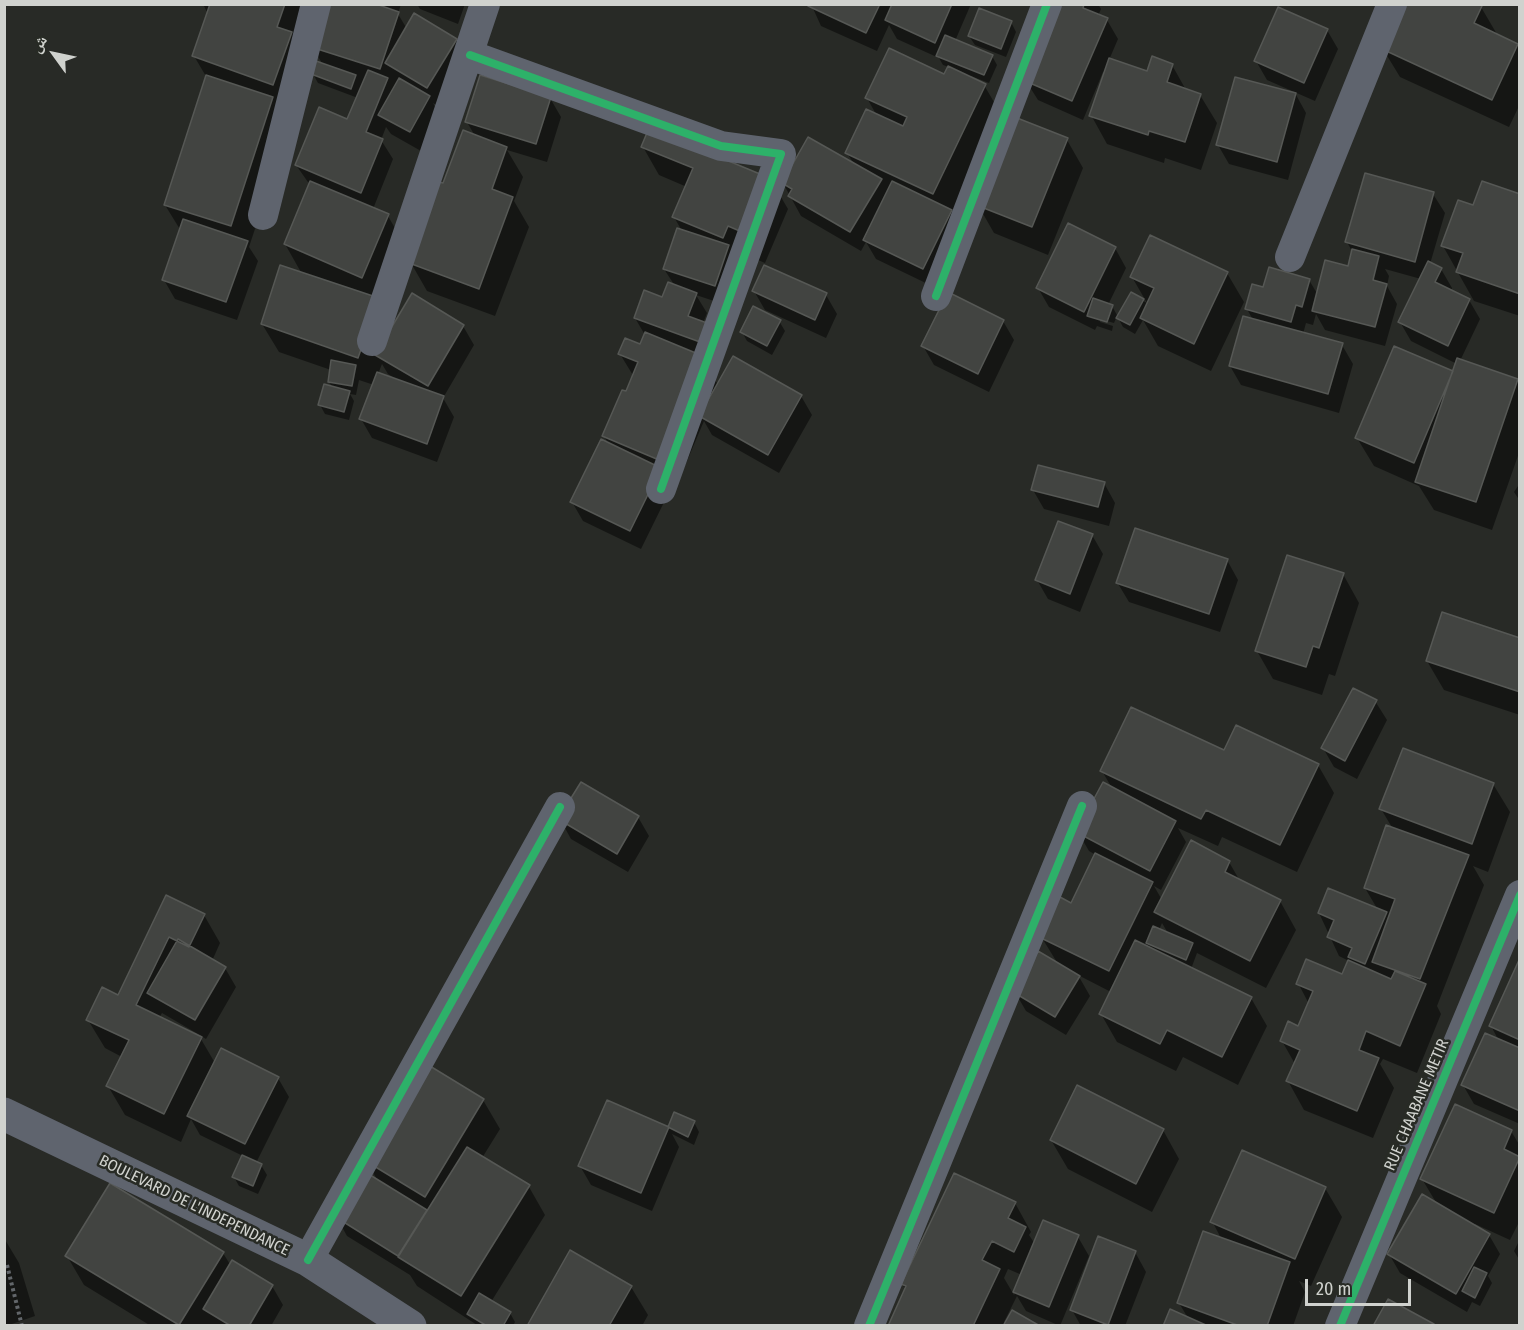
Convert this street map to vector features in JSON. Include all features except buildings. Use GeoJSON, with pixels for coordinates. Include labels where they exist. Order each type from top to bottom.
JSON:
{"type":"FeatureCollection","features":[{"type":"Feature","properties":{"kind":"street"},"geometry":{"type":"LineString","coordinates":[[263,215],[316,4]]}},
{"type":"Feature","properties":{"kind":"street"},"geometry":{"type":"LineString","coordinates":[[372,341],[470,55],[485,4]]}},
{"type":"Feature","properties":{"kind":"street"},"geometry":{"type":"LineString","coordinates":[[936,296],[1047,4]]}},
{"type":"Feature","properties":{"kind":"street"},"geometry":{"type":"LineString","coordinates":[[1290,257],[1392,4]]}},
{"type":"Feature","properties":{"kind":"street"},"geometry":{"type":"LineString","coordinates":[[470,55],[721,146],[781,154],[661,489]]}},
{"type":"Feature","properties":{"kind":"street"},"geometry":{"type":"LineString","coordinates":[[869,1326],[1082,806]]}},
{"type":"Feature","properties":{"kind":"street"},"geometry":{"type":"LineString","coordinates":[[308,1260],[560,807]]}},
{"type":"Feature","properties":{"kind":"street","name":"RUE CHAABANE METIR"},"geometry":{"type":"LineString","coordinates":[[1340,1326],[1520,895]]}},
{"type":"Feature","properties":{"kind":"street","name":"BOULEVARD DE L'INDEPENDANCE"},"geometry":{"type":"LineString","coordinates":[[4,1114],[308,1260],[410,1326]]}},
{"type":"Feature","properties":{"kind":"path"},"geometry":{"type":"LineString","coordinates":[[7,1265],[22,1326]]}},
{"type":"Feature","properties":{"kind":"cycle path"},"geometry":{"type":"LineString","coordinates":[[936,296],[1047,4]]}},
{"type":"Feature","properties":{"kind":"cycle path"},"geometry":{"type":"LineString","coordinates":[[470,55],[721,146],[781,154],[661,489]]}},
{"type":"Feature","properties":{"kind":"cycle path"},"geometry":{"type":"LineString","coordinates":[[869,1326],[1082,806]]}},
{"type":"Feature","properties":{"kind":"cycle path"},"geometry":{"type":"LineString","coordinates":[[308,1260],[560,807]]}},
{"type":"Feature","properties":{"kind":"cycle path"},"geometry":{"type":"LineString","coordinates":[[1340,1326],[1520,895]]}}]}
